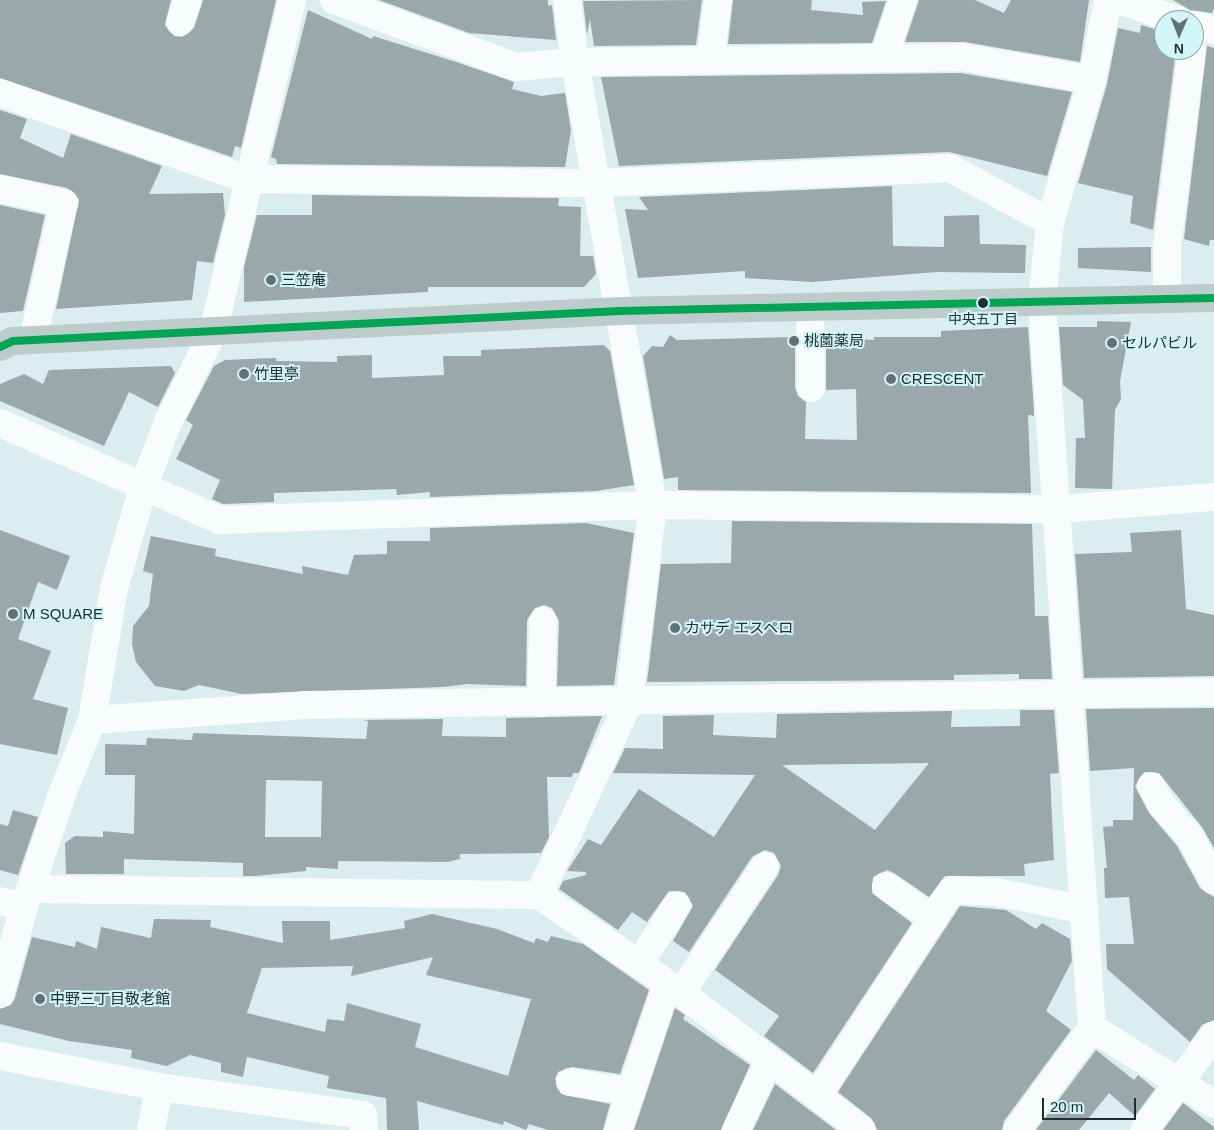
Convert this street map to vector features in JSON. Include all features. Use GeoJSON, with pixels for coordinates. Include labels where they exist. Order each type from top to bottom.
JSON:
{"type":"FeatureCollection","features":[{"type":"Feature","properties":{"kind":"main road"},"geometry":{"type":"LineString","coordinates":[[0,347],[13,341],[620,311],[1042,303],[1167,297],[1214,298]]}},
{"type":"Feature","properties":{"kind":"street"},"geometry":{"type":"LineString","coordinates":[[0,994],[11,962],[18,899],[92,720],[114,588],[143,488],[168,422],[212,332],[247,178],[292,0]]}},
{"type":"Feature","properties":{"kind":"street"},"geometry":{"type":"LineString","coordinates":[[334,0],[516,66],[575,62],[710,61],[884,56],[962,57],[1092,80]]}},
{"type":"Feature","properties":{"kind":"street"},"geometry":{"type":"LineString","coordinates":[[539,895],[630,702],[653,505],[575,62],[567,0]]}},
{"type":"Feature","properties":{"kind":"street"},"geometry":{"type":"LineString","coordinates":[[710,61],[718,0]]}},
{"type":"Feature","properties":{"kind":"street"},"geometry":{"type":"LineString","coordinates":[[884,56],[903,0]]}},
{"type":"Feature","properties":{"kind":"street"},"geometry":{"type":"LineString","coordinates":[[1017,1130],[1092,1028],[1058,509],[1042,303],[1050,222],[1092,80],[1108,0]]}},
{"type":"Feature","properties":{"kind":"street"},"geometry":{"type":"LineString","coordinates":[[1119,0],[1154,12]]}},
{"type":"Feature","properties":{"kind":"street"},"geometry":{"type":"LineString","coordinates":[[1167,297],[1167,247],[1191,60]]}},
{"type":"Feature","properties":{"kind":"street"},"geometry":{"type":"LineString","coordinates":[[0,93],[247,178],[596,183],[950,168],[1050,222]]}},
{"type":"Feature","properties":{"kind":"street"},"geometry":{"type":"LineString","coordinates":[[0,189],[64,203],[34,340]]}},
{"type":"Feature","properties":{"kind":"street"},"geometry":{"type":"LineString","coordinates":[[810,308],[811,388]]}},
{"type":"Feature","properties":{"kind":"street"},"geometry":{"type":"LineString","coordinates":[[0,423],[143,488],[220,520],[653,505],[1058,509],[1214,497]]}},
{"type":"Feature","properties":{"kind":"street"},"geometry":{"type":"LineString","coordinates":[[541,703],[543,621]]}},
{"type":"Feature","properties":{"kind":"street"},"geometry":{"type":"LineString","coordinates":[[92,720],[306,705],[630,702],[1214,692]]}},
{"type":"Feature","properties":{"kind":"street"},"geometry":{"type":"LineString","coordinates":[[1151,786],[1162,805],[1190,837],[1214,881]]}},
{"type":"Feature","properties":{"kind":"street"},"geometry":{"type":"LineString","coordinates":[[618,1130],[631,1092],[674,988],[765,866]]}},
{"type":"Feature","properties":{"kind":"street"},"geometry":{"type":"LineString","coordinates":[[886,886],[934,919]]}},
{"type":"Feature","properties":{"kind":"street"},"geometry":{"type":"LineString","coordinates":[[817,1096],[952,890],[996,892],[1085,910]]}},
{"type":"Feature","properties":{"kind":"street"},"geometry":{"type":"LineString","coordinates":[[18,899],[539,895],[674,988],[862,1130]]}},
{"type":"Feature","properties":{"kind":"street"},"geometry":{"type":"LineString","coordinates":[[639,964],[677,905]]}},
{"type":"Feature","properties":{"kind":"street"},"geometry":{"type":"LineString","coordinates":[[1092,1028],[1214,1104]]}},
{"type":"Feature","properties":{"kind":"street"},"geometry":{"type":"LineString","coordinates":[[1144,1130],[1214,1034]]}},
{"type":"Feature","properties":{"kind":"street"},"geometry":{"type":"LineString","coordinates":[[0,1056],[159,1086],[363,1115],[364,1130]]}},
{"type":"Feature","properties":{"kind":"street"},"geometry":{"type":"LineString","coordinates":[[736,1130],[769,1061]]}},
{"type":"Feature","properties":{"kind":"street"},"geometry":{"type":"LineString","coordinates":[[570,1082],[631,1092]]}},
{"type":"Feature","properties":{"kind":"street"},"geometry":{"type":"LineString","coordinates":[[152,1130],[159,1086]]}},
{"type":"Feature","properties":{"kind":"building"},"geometry":{"type":"Polygon","coordinates":[[[0,0],[171,0],[165,25],[174,36],[182,37],[194,28],[203,0],[276,0],[241,148],[235,146],[232,157],[0,78],[0,0]]]}},
{"type":"Feature","properties":{"kind":"building"},"geometry":{"type":"Polygon","coordinates":[[[379,0],[548,0],[548,6],[552,5],[556,40],[469,33],[379,0]]]}},
{"type":"Feature","properties":{"kind":"building"},"geometry":{"type":"Polygon","coordinates":[[[702,0],[696,45],[594,46],[590,19],[587,35],[583,1],[702,0]]]}},
{"type":"Feature","properties":{"kind":"building"},"geometry":{"type":"Polygon","coordinates":[[[733,0],[812,0],[811,10],[863,15],[862,2],[886,1],[872,43],[728,44],[733,0]]]}},
{"type":"Feature","properties":{"kind":"building"},"geometry":{"type":"Polygon","coordinates":[[[919,0],[975,0],[1004,13],[1011,0],[1089,0],[1080,62],[965,42],[905,42],[919,0]]]}},
{"type":"Feature","properties":{"kind":"building"},"geometry":{"type":"Polygon","coordinates":[[[1173,0],[1214,0],[1212,13],[1204,12],[1204,10],[1190,10],[1173,0]]]}},
{"type":"Feature","properties":{"kind":"building"},"geometry":{"type":"Polygon","coordinates":[[[308,10],[372,39],[373,36],[514,82],[512,89],[541,96],[565,93],[571,130],[565,167],[277,164],[276,159],[271,157],[308,10]]]}},
{"type":"Feature","properties":{"kind":"building"},"geometry":{"type":"Polygon","coordinates":[[[1141,25],[1154,29],[1154,60],[1175,60],[1153,230],[1130,223],[1133,196],[1078,183],[1107,84],[1118,28],[1140,33],[1141,25]]]}},
{"type":"Feature","properties":{"kind":"building"},"geometry":{"type":"Polygon","coordinates":[[[1207,46],[1214,48],[1214,240],[1210,240],[1209,246],[1184,239],[1207,46]]]}},
{"type":"Feature","properties":{"kind":"building"},"geometry":{"type":"Polygon","coordinates":[[[961,73],[1072,92],[1047,176],[949,152],[619,166],[601,77],[961,73]]]}},
{"type":"Feature","properties":{"kind":"building"},"geometry":{"type":"Polygon","coordinates":[[[0,110],[27,119],[20,138],[63,158],[71,134],[162,166],[149,194],[223,193],[225,215],[213,263],[197,261],[192,300],[56,309],[79,199],[67,188],[0,174],[0,110]]]}},
{"type":"Feature","properties":{"kind":"building"},"geometry":{"type":"Polygon","coordinates":[[[892,186],[893,246],[944,247],[944,216],[979,215],[980,244],[1026,245],[1025,273],[937,272],[812,282],[745,278],[745,271],[638,278],[625,209],[648,210],[639,197],[892,186]]]}},
{"type":"Feature","properties":{"kind":"building"},"geometry":{"type":"Polygon","coordinates":[[[312,195],[559,198],[558,206],[581,207],[580,256],[593,256],[596,274],[584,287],[428,287],[428,292],[244,302],[244,267],[257,215],[312,215],[312,195]]]}},
{"type":"Feature","properties":{"kind":"building"},"geometry":{"type":"Polygon","coordinates":[[[0,205],[45,215],[23,311],[0,313],[0,205]]]}},
{"type":"Feature","properties":{"kind":"building"},"geometry":{"type":"Polygon","coordinates":[[[1151,247],[1151,272],[1078,268],[1078,248],[1151,247]]]}},
{"type":"Feature","properties":{"kind":"building"},"geometry":{"type":"Polygon","coordinates":[[[1097,321],[1131,322],[1120,381],[1121,399],[1115,410],[1112,489],[1075,488],[1076,438],[1085,438],[1083,400],[1063,385],[1059,327],[1097,327],[1097,321]]]}},
{"type":"Feature","properties":{"kind":"building"},"geometry":{"type":"Polygon","coordinates":[[[1028,327],[1034,411],[1034,416],[1028,415],[1031,493],[678,490],[678,477],[664,479],[643,356],[652,346],[663,347],[670,335],[677,340],[795,337],[795,388],[798,396],[806,402],[805,439],[857,440],[856,389],[826,390],[826,337],[874,340],[874,337],[941,337],[941,331],[1028,327]]]}},
{"type":"Feature","properties":{"kind":"building"},"geometry":{"type":"Polygon","coordinates":[[[604,345],[610,351],[634,485],[596,491],[430,497],[430,492],[397,495],[396,489],[274,493],[274,502],[223,504],[212,499],[220,480],[176,459],[193,425],[186,420],[214,366],[225,360],[276,358],[276,361],[337,362],[337,356],[372,355],[372,378],[444,375],[443,356],[481,356],[481,350],[604,345]]]}},
{"type":"Feature","properties":{"kind":"building"},"geometry":{"type":"Polygon","coordinates":[[[171,366],[175,373],[158,407],[129,392],[104,446],[0,401],[0,384],[24,374],[43,384],[49,370],[171,366]]]}},
{"type":"Feature","properties":{"kind":"building"},"geometry":{"type":"Polygon","coordinates":[[[732,521],[1032,524],[1035,616],[1048,616],[1052,679],[1019,679],[1019,674],[954,675],[954,680],[647,682],[661,564],[731,563],[732,521]]]}},
{"type":"Feature","properties":{"kind":"building"},"geometry":{"type":"Polygon","coordinates":[[[586,523],[634,533],[614,685],[557,686],[559,621],[552,608],[544,605],[535,608],[527,620],[526,686],[467,684],[443,687],[242,694],[199,685],[184,691],[155,686],[136,662],[132,644],[133,626],[149,606],[153,574],[143,571],[151,536],[216,549],[215,556],[303,574],[302,566],[348,575],[354,555],[387,554],[387,541],[430,541],[430,528],[586,523]]]}},
{"type":"Feature","properties":{"kind":"building"},"geometry":{"type":"Polygon","coordinates":[[[0,530],[70,556],[57,590],[38,582],[18,639],[51,651],[33,699],[68,708],[57,755],[0,744],[0,530]]]}},
{"type":"Feature","properties":{"kind":"building"},"geometry":{"type":"Polygon","coordinates":[[[1181,530],[1186,609],[1214,615],[1214,676],[1084,678],[1075,554],[1132,552],[1130,533],[1181,530]]]}},
{"type":"Feature","properties":{"kind":"building"},"geometry":{"type":"Polygon","coordinates":[[[1214,708],[1214,848],[1202,827],[1159,773],[1144,772],[1135,786],[1149,813],[1177,846],[1200,888],[1214,897],[1214,1020],[1202,1025],[1190,1042],[1107,969],[1106,944],[1134,944],[1129,897],[1105,898],[1104,868],[1107,868],[1103,827],[1113,826],[1113,820],[1133,820],[1134,768],[1090,771],[1086,709],[1214,708]]]}},
{"type":"Feature","properties":{"kind":"building"},"geometry":{"type":"Polygon","coordinates":[[[1020,710],[1054,710],[1059,773],[1050,774],[1054,860],[1024,864],[1025,876],[945,876],[929,897],[887,870],[873,877],[872,893],[912,923],[813,1073],[764,1036],[779,1016],[715,970],[778,875],[781,866],[774,853],[765,850],[752,857],[689,952],[673,941],[693,906],[685,892],[669,891],[647,922],[632,912],[618,930],[559,889],[563,881],[586,875],[586,872],[567,871],[588,839],[601,845],[639,789],[714,837],[755,775],[613,773],[625,748],[663,749],[663,716],[714,715],[713,735],[776,738],[777,714],[952,711],[951,727],[1020,726],[1020,710]],[[929,763],[782,765],[875,830],[929,763]]]}},
{"type":"Feature","properties":{"kind":"building"},"geometry":{"type":"Polygon","coordinates":[[[602,716],[579,773],[573,773],[572,777],[547,777],[549,837],[541,853],[460,854],[460,859],[447,862],[338,861],[338,869],[306,867],[306,871],[255,876],[243,876],[243,863],[124,859],[124,874],[66,874],[65,843],[75,836],[103,837],[103,831],[134,834],[135,775],[105,775],[105,744],[146,745],[147,738],[192,740],[193,733],[366,739],[368,721],[363,720],[443,719],[442,736],[506,737],[506,718],[602,716]],[[266,780],[265,837],[321,837],[322,781],[266,780]]]}},
{"type":"Feature","properties":{"kind":"building"},"geometry":{"type":"Polygon","coordinates":[[[13,810],[38,817],[18,875],[0,870],[0,824],[8,826],[13,810]]]}},
{"type":"Feature","properties":{"kind":"building"},"geometry":{"type":"Polygon","coordinates":[[[960,906],[1006,910],[1036,929],[1042,923],[1070,939],[1072,961],[1046,1011],[1071,1030],[1004,1121],[1002,1130],[877,1130],[871,1118],[838,1092],[960,906]]]}},
{"type":"Feature","properties":{"kind":"building"},"geometry":{"type":"Polygon","coordinates":[[[432,914],[497,929],[534,943],[536,938],[548,942],[551,936],[583,944],[649,990],[620,1074],[572,1067],[558,1072],[555,1079],[561,1094],[610,1104],[603,1130],[548,1130],[529,1124],[526,1130],[504,1121],[503,1125],[417,1101],[419,1130],[387,1130],[386,1098],[327,1088],[329,1076],[247,1057],[243,1077],[221,1072],[221,1063],[190,1055],[167,1066],[131,1058],[132,1050],[69,1041],[0,1024],[0,1009],[11,1005],[15,998],[32,937],[75,947],[76,941],[97,949],[101,927],[151,938],[154,919],[211,920],[210,927],[283,943],[282,921],[330,921],[330,940],[405,928],[404,921],[432,914]],[[433,957],[351,976],[353,966],[262,968],[247,1013],[325,1032],[327,1019],[344,1021],[347,1003],[421,1024],[415,1047],[508,1076],[531,999],[426,975],[433,957]]]}},
{"type":"Feature","properties":{"kind":"building"},"geometry":{"type":"Polygon","coordinates":[[[675,1008],[685,1015],[683,1019],[750,1065],[721,1130],[634,1130],[675,1008]]]}},
{"type":"Feature","properties":{"kind":"building"},"geometry":{"type":"Polygon","coordinates":[[[1096,1050],[1134,1080],[1138,1075],[1155,1089],[1135,1116],[1109,1093],[1079,1130],[1036,1130],[1096,1050]]]}},
{"type":"Feature","properties":{"kind":"building"},"geometry":{"type":"Polygon","coordinates":[[[775,1084],[808,1109],[836,1130],[753,1130],[775,1084]]]}},
{"type":"Feature","properties":{"kind":"building"},"geometry":{"type":"Polygon","coordinates":[[[1183,1103],[1214,1127],[1214,1130],[1163,1130],[1183,1103]]]}},
{"type":"Feature","properties":{"kind":"transit line"},"geometry":{"type":"LineString","coordinates":[[0,347],[13,341],[620,311],[1214,298]]}},
{"type":"Feature","properties":{"kind":"place","name":"三笠庵"},"geometry":{"type":"Point","coordinates":[271,280]}},
{"type":"Feature","properties":{"kind":"place","name":"中央五丁目"},"geometry":{"type":"Point","coordinates":[983,303]}},
{"type":"Feature","properties":{"kind":"place","name":"桃薗薬局"},"geometry":{"type":"Point","coordinates":[794,341]}},
{"type":"Feature","properties":{"kind":"place","name":"セルパビル"},"geometry":{"type":"Point","coordinates":[1112,343]}},
{"type":"Feature","properties":{"kind":"place","name":"竹里亭"},"geometry":{"type":"Point","coordinates":[244,374]}},
{"type":"Feature","properties":{"kind":"place","name":"CRESCENT"},"geometry":{"type":"Point","coordinates":[891,379]}},
{"type":"Feature","properties":{"kind":"place","name":"M SQUARE"},"geometry":{"type":"Point","coordinates":[13,614]}},
{"type":"Feature","properties":{"kind":"place","name":"カサデ エスペロ"},"geometry":{"type":"Point","coordinates":[675,628]}},
{"type":"Feature","properties":{"kind":"place","name":"中野三丁目敬老館"},"geometry":{"type":"Point","coordinates":[40,999]}}]}
